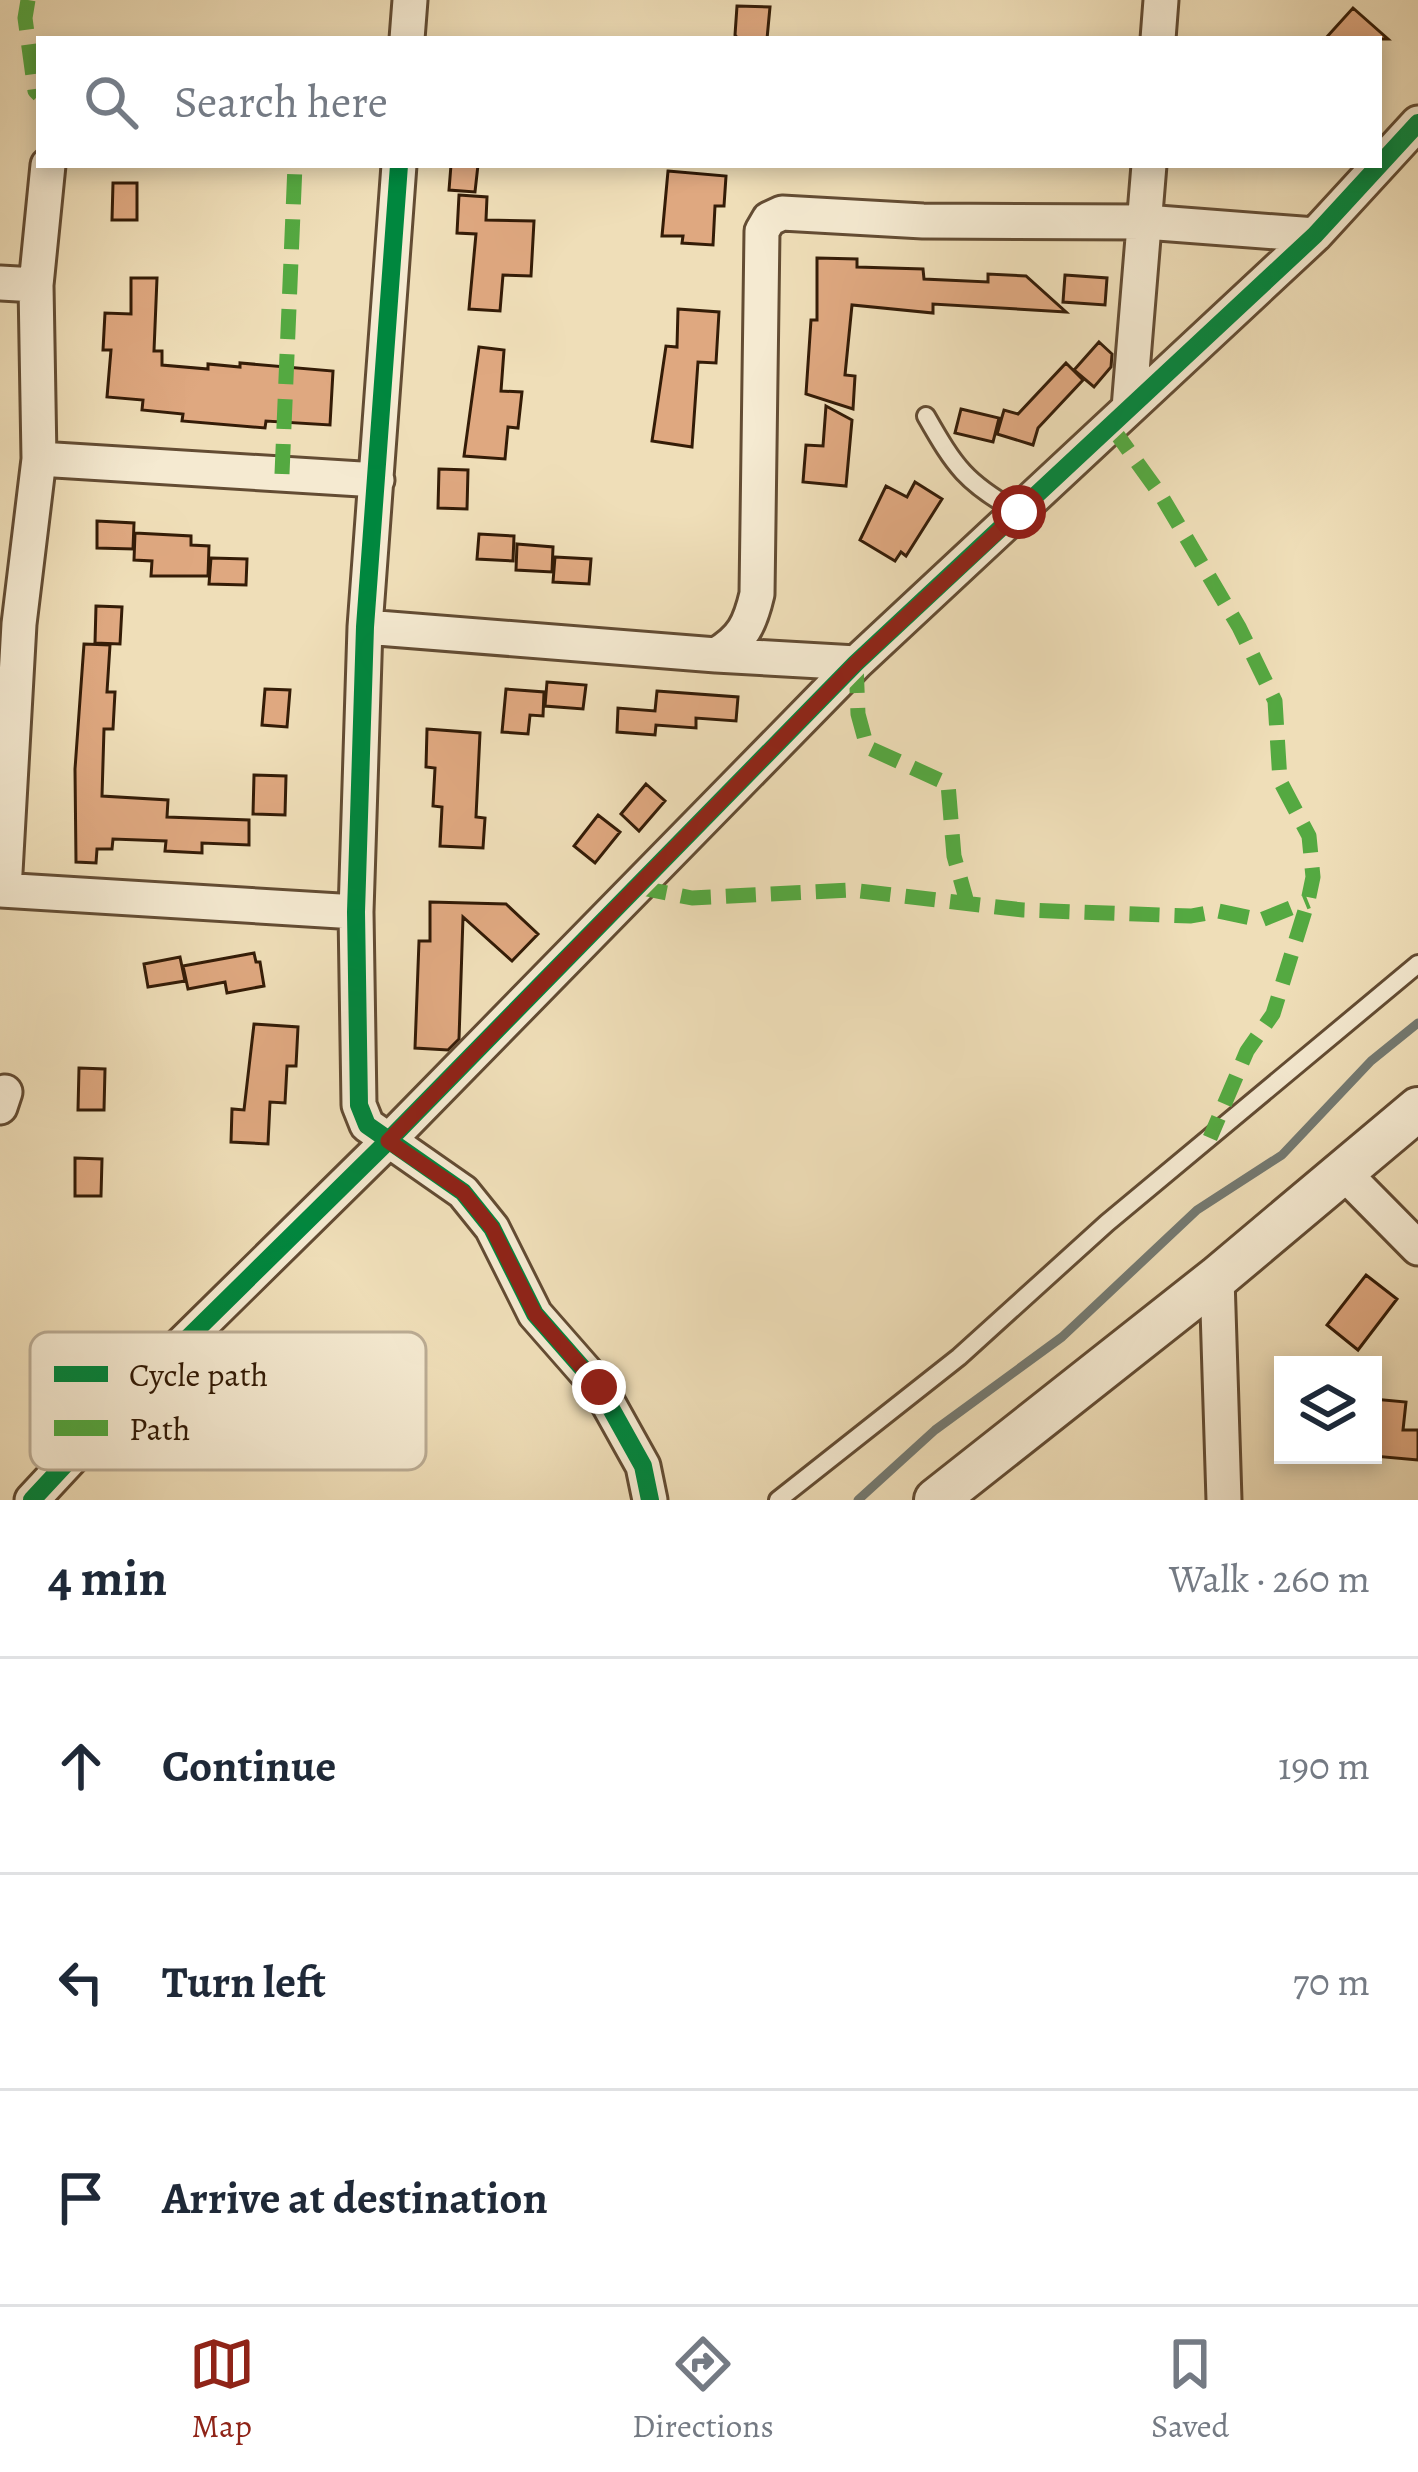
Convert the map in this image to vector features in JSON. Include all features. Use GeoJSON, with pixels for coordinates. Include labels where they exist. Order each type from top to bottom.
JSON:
{"type":"FeatureCollection","features":[{"type":"Feature","properties":{"kind":"street"},"geometry":{"type":"LineString","coordinates":[[407,36],[410,0]]}},
{"type":"Feature","properties":{"kind":"street"},"geometry":{"type":"LineString","coordinates":[[1158,36],[1161,0]]}},
{"type":"Feature","properties":{"kind":"street"},"geometry":{"type":"LineString","coordinates":[[1382,162],[1418,123]]}},
{"type":"Feature","properties":{"kind":"street"},"geometry":{"type":"LineString","coordinates":[[48,168],[36,285],[39,459],[10,623],[2,890],[356,912]]}},
{"type":"Feature","properties":{"kind":"street"},"geometry":{"type":"LineString","coordinates":[[399,168],[365,627],[356,912],[359,1105],[367,1125],[463,1192],[492,1228],[535,1314],[599,1387],[643,1466],[650,1500]]}},
{"type":"Feature","properties":{"kind":"street"},"geometry":{"type":"LineString","coordinates":[[1129,408],[1149,168]]}},
{"type":"Feature","properties":{"kind":"street"},"geometry":{"type":"LineString","coordinates":[[194,1332],[856,663],[1315,236],[1377,168]]}},
{"type":"Feature","properties":{"kind":"street"},"geometry":{"type":"LineString","coordinates":[[716,655],[738,642],[751,620],[757,594],[762,231],[769,219],[782,212],[923,221],[1145,222],[1315,236]]}},
{"type":"Feature","properties":{"kind":"street"},"geometry":{"type":"LineString","coordinates":[[0,284],[36,285]]}},
{"type":"Feature","properties":{"kind":"street"},"geometry":{"type":"LineString","coordinates":[[39,459],[377,479]]}},
{"type":"Feature","properties":{"kind":"street"},"geometry":{"type":"LineString","coordinates":[[365,627],[856,663]]}},
{"type":"Feature","properties":{"kind":"street"},"geometry":{"type":"LineString","coordinates":[[936,1500],[1217,1278],[1418,1109]]}},
{"type":"Feature","properties":{"kind":"street"},"geometry":{"type":"LineString","coordinates":[[1342,1172],[1418,1248]]}},
{"type":"Feature","properties":{"kind":"street"},"geometry":{"type":"LineString","coordinates":[[1217,1278],[1224,1500]]}},
{"type":"Feature","properties":{"kind":"street"},"geometry":{"type":"LineString","coordinates":[[32,1500],[60,1470]]}},
{"type":"Feature","properties":{"kind":"lane"},"geometry":{"type":"LineString","coordinates":[[926,416],[948,454],[977,489],[1019,512]]}},
{"type":"Feature","properties":{"kind":"lane"},"geometry":{"type":"LineString","coordinates":[[778,1500],[959,1357],[1107,1223],[1418,964]]}},
{"type":"Feature","properties":{"kind":"building"},"geometry":{"type":"Polygon","coordinates":[[[737,6],[770,7],[767,36],[735,35],[737,6]]]}},
{"type":"Feature","properties":{"kind":"building"},"geometry":{"type":"Polygon","coordinates":[[[1353,8],[1388,39],[1382,36],[1328,36],[1353,8]]]}},
{"type":"Feature","properties":{"kind":"building"},"geometry":{"type":"Polygon","coordinates":[[[451,168],[478,168],[475,192],[449,190],[451,168]]]}},
{"type":"Feature","properties":{"kind":"building"},"geometry":{"type":"Polygon","coordinates":[[[668,171],[726,176],[724,206],[715,206],[713,245],[682,243],[683,236],[662,236],[668,171]]]}},
{"type":"Feature","properties":{"kind":"building"},"geometry":{"type":"Polygon","coordinates":[[[113,183],[137,183],[137,220],[112,220],[113,183]]]}},
{"type":"Feature","properties":{"kind":"building"},"geometry":{"type":"Polygon","coordinates":[[[459,195],[487,197],[486,220],[534,221],[531,276],[503,275],[500,311],[469,309],[476,234],[457,233],[459,195]]]}},
{"type":"Feature","properties":{"kind":"building"},"geometry":{"type":"Polygon","coordinates":[[[817,258],[857,259],[857,267],[923,269],[924,279],[988,282],[988,274],[1026,276],[1066,312],[933,304],[933,313],[852,305],[845,375],[855,376],[853,409],[806,394],[811,320],[817,320],[817,258]]]}},
{"type":"Feature","properties":{"kind":"building"},"geometry":{"type":"Polygon","coordinates":[[[1065,275],[1107,278],[1105,305],[1063,302],[1065,275]]]}},
{"type":"Feature","properties":{"kind":"building"},"geometry":{"type":"Polygon","coordinates":[[[131,278],[157,278],[154,351],[162,351],[162,365],[208,369],[208,364],[240,367],[240,363],[333,371],[330,425],[266,421],[265,428],[182,421],[183,414],[142,410],[143,400],[107,397],[111,350],[103,350],[105,313],[131,314],[131,278]]]}},
{"type":"Feature","properties":{"kind":"building"},"geometry":{"type":"Polygon","coordinates":[[[678,309],[719,312],[716,363],[698,362],[692,447],[652,441],[666,346],[677,347],[678,309]]]}},
{"type":"Feature","properties":{"kind":"building"},"geometry":{"type":"Polygon","coordinates":[[[1099,342],[1112,354],[1111,367],[1094,387],[1074,370],[1099,342]]]}},
{"type":"Feature","properties":{"kind":"building"},"geometry":{"type":"Polygon","coordinates":[[[479,347],[504,350],[501,391],[522,392],[518,428],[508,427],[505,459],[464,456],[479,347]]]}},
{"type":"Feature","properties":{"kind":"building"},"geometry":{"type":"Polygon","coordinates":[[[1066,363],[1083,380],[1038,428],[1033,445],[997,434],[1004,410],[1018,414],[1066,363]]]}},
{"type":"Feature","properties":{"kind":"building"},"geometry":{"type":"Polygon","coordinates":[[[826,406],[852,420],[846,486],[803,482],[806,445],[823,446],[826,406]]]}},
{"type":"Feature","properties":{"kind":"building"},"geometry":{"type":"Polygon","coordinates":[[[961,409],[999,418],[993,442],[955,433],[961,409]]]}},
{"type":"Feature","properties":{"kind":"building"},"geometry":{"type":"Polygon","coordinates":[[[439,469],[468,470],[467,509],[438,508],[439,469]]]}},
{"type":"Feature","properties":{"kind":"building"},"geometry":{"type":"Polygon","coordinates":[[[915,482],[942,499],[906,556],[901,552],[895,561],[860,540],[886,486],[907,497],[915,482]]]}},
{"type":"Feature","properties":{"kind":"building"},"geometry":{"type":"Polygon","coordinates":[[[97,521],[134,523],[133,549],[97,548],[97,521]]]}},
{"type":"Feature","properties":{"kind":"building"},"geometry":{"type":"Polygon","coordinates":[[[135,533],[191,536],[191,545],[209,546],[208,576],[151,576],[152,561],[134,560],[135,533]]]}},
{"type":"Feature","properties":{"kind":"building"},"geometry":{"type":"Polygon","coordinates":[[[479,534],[514,536],[513,561],[477,559],[479,534]]]}},
{"type":"Feature","properties":{"kind":"building"},"geometry":{"type":"Polygon","coordinates":[[[517,544],[553,547],[552,572],[516,570],[517,544]]]}},
{"type":"Feature","properties":{"kind":"building"},"geometry":{"type":"Polygon","coordinates":[[[555,557],[591,559],[589,584],[553,582],[555,557]]]}},
{"type":"Feature","properties":{"kind":"building"},"geometry":{"type":"Polygon","coordinates":[[[211,558],[247,559],[246,585],[209,584],[211,558]]]}},
{"type":"Feature","properties":{"kind":"building"},"geometry":{"type":"Polygon","coordinates":[[[96,606],[122,607],[120,644],[95,643],[96,606]]]}},
{"type":"Feature","properties":{"kind":"building"},"geometry":{"type":"Polygon","coordinates":[[[84,644],[110,645],[107,692],[115,692],[113,729],[104,729],[102,796],[168,800],[167,817],[249,820],[249,845],[202,843],[202,853],[165,851],[166,841],[113,839],[112,849],[97,849],[96,863],[76,862],[75,769],[84,644]]]}},
{"type":"Feature","properties":{"kind":"building"},"geometry":{"type":"Polygon","coordinates":[[[547,682],[586,685],[583,709],[545,706],[547,682]]]}},
{"type":"Feature","properties":{"kind":"building"},"geometry":{"type":"Polygon","coordinates":[[[265,689],[290,690],[287,727],[262,725],[265,689]]]}},
{"type":"Feature","properties":{"kind":"building"},"geometry":{"type":"Polygon","coordinates":[[[506,689],[544,692],[543,716],[530,715],[528,734],[502,732],[506,689]]]}},
{"type":"Feature","properties":{"kind":"building"},"geometry":{"type":"Polygon","coordinates":[[[657,691],[738,697],[736,721],[696,718],[696,728],[656,725],[655,735],[617,732],[618,708],[655,711],[657,691]]]}},
{"type":"Feature","properties":{"kind":"building"},"geometry":{"type":"Polygon","coordinates":[[[427,729],[480,733],[476,817],[485,818],[483,848],[440,846],[442,807],[433,806],[435,768],[426,767],[427,729]]]}},
{"type":"Feature","properties":{"kind":"building"},"geometry":{"type":"Polygon","coordinates":[[[254,775],[286,776],[285,815],[253,814],[254,775]]]}},
{"type":"Feature","properties":{"kind":"building"},"geometry":{"type":"Polygon","coordinates":[[[646,784],[665,801],[639,831],[621,814],[646,784]]]}},
{"type":"Feature","properties":{"kind":"building"},"geometry":{"type":"Polygon","coordinates":[[[598,815],[620,832],[595,863],[574,846],[598,815]]]}},
{"type":"Feature","properties":{"kind":"building"},"geometry":{"type":"Polygon","coordinates":[[[430,902],[506,904],[538,934],[512,961],[463,917],[459,1039],[448,1050],[415,1048],[419,941],[430,941],[430,902]]]}},
{"type":"Feature","properties":{"kind":"building"},"geometry":{"type":"Polygon","coordinates":[[[254,953],[264,986],[227,993],[225,982],[188,989],[183,966],[254,953]]]}},
{"type":"Feature","properties":{"kind":"building"},"geometry":{"type":"Polygon","coordinates":[[[180,957],[185,981],[148,987],[144,964],[180,957]]]}},
{"type":"Feature","properties":{"kind":"building"},"geometry":{"type":"Polygon","coordinates":[[[254,1024],[298,1027],[296,1066],[287,1066],[285,1103],[270,1102],[268,1144],[231,1142],[232,1109],[244,1110],[254,1024]]]}},
{"type":"Feature","properties":{"kind":"building"},"geometry":{"type":"Polygon","coordinates":[[[79,1068],[105,1069],[104,1110],[78,1110],[79,1068]]]}},
{"type":"Feature","properties":{"kind":"building"},"geometry":{"type":"Polygon","coordinates":[[[75,1158],[102,1159],[101,1196],[75,1196],[75,1158]]]}},
{"type":"Feature","properties":{"kind":"building"},"geometry":{"type":"Polygon","coordinates":[[[1366,1275],[1397,1299],[1358,1350],[1327,1325],[1366,1275]]]}},
{"type":"Feature","properties":{"kind":"building"},"geometry":{"type":"Polygon","coordinates":[[[1382,1400],[1406,1402],[1403,1430],[1418,1430],[1418,1460],[1382,1457],[1382,1400]]]}},
{"type":"Feature","properties":{"kind":"waterway"},"geometry":{"type":"LineString","coordinates":[[858,1500],[935,1430],[1062,1337],[1197,1210],[1282,1155],[1371,1061],[1418,1023]]}},
{"type":"Feature","properties":{"kind":"marked path"},"geometry":{"type":"LineString","coordinates":[[28,0],[25,18],[36,92]]}},
{"type":"Feature","properties":{"kind":"marked path"},"geometry":{"type":"LineString","coordinates":[[282,474],[295,168]]}},
{"type":"Feature","properties":{"kind":"marked path"},"geometry":{"type":"LineString","coordinates":[[1111,426],[1162,497],[1239,627],[1275,701],[1280,781],[1309,836],[1313,877],[1273,1014],[1247,1051],[1210,1138]]}},
{"type":"Feature","properties":{"kind":"marked path"},"geometry":{"type":"LineString","coordinates":[[856,663],[858,714],[867,747],[948,784],[954,856],[968,906]]}},
{"type":"Feature","properties":{"kind":"marked path"},"geometry":{"type":"LineString","coordinates":[[637,887],[692,898],[851,890],[1023,910],[1191,916],[1218,911],[1261,920],[1308,901]]}},
{"type":"Feature","properties":{"kind":"cycle path"},"geometry":{"type":"LineString","coordinates":[[1382,162],[1418,123]]}},
{"type":"Feature","properties":{"kind":"cycle path"},"geometry":{"type":"LineString","coordinates":[[399,168],[365,627],[356,912],[359,1105],[367,1125],[463,1192],[492,1228],[535,1314],[599,1387],[643,1466],[650,1500]]}},
{"type":"Feature","properties":{"kind":"cycle path"},"geometry":{"type":"LineString","coordinates":[[194,1332],[856,663],[1315,235],[1377,168]]}},
{"type":"Feature","properties":{"kind":"cycle path"},"geometry":{"type":"LineString","coordinates":[[32,1500],[60,1470]]}},
{"type":"Feature","properties":{"kind":"route"},"geometry":{"type":"LineString","coordinates":[[599,1387],[535,1314],[492,1228],[463,1192],[388,1141],[856,663],[1019,512]]}}]}
